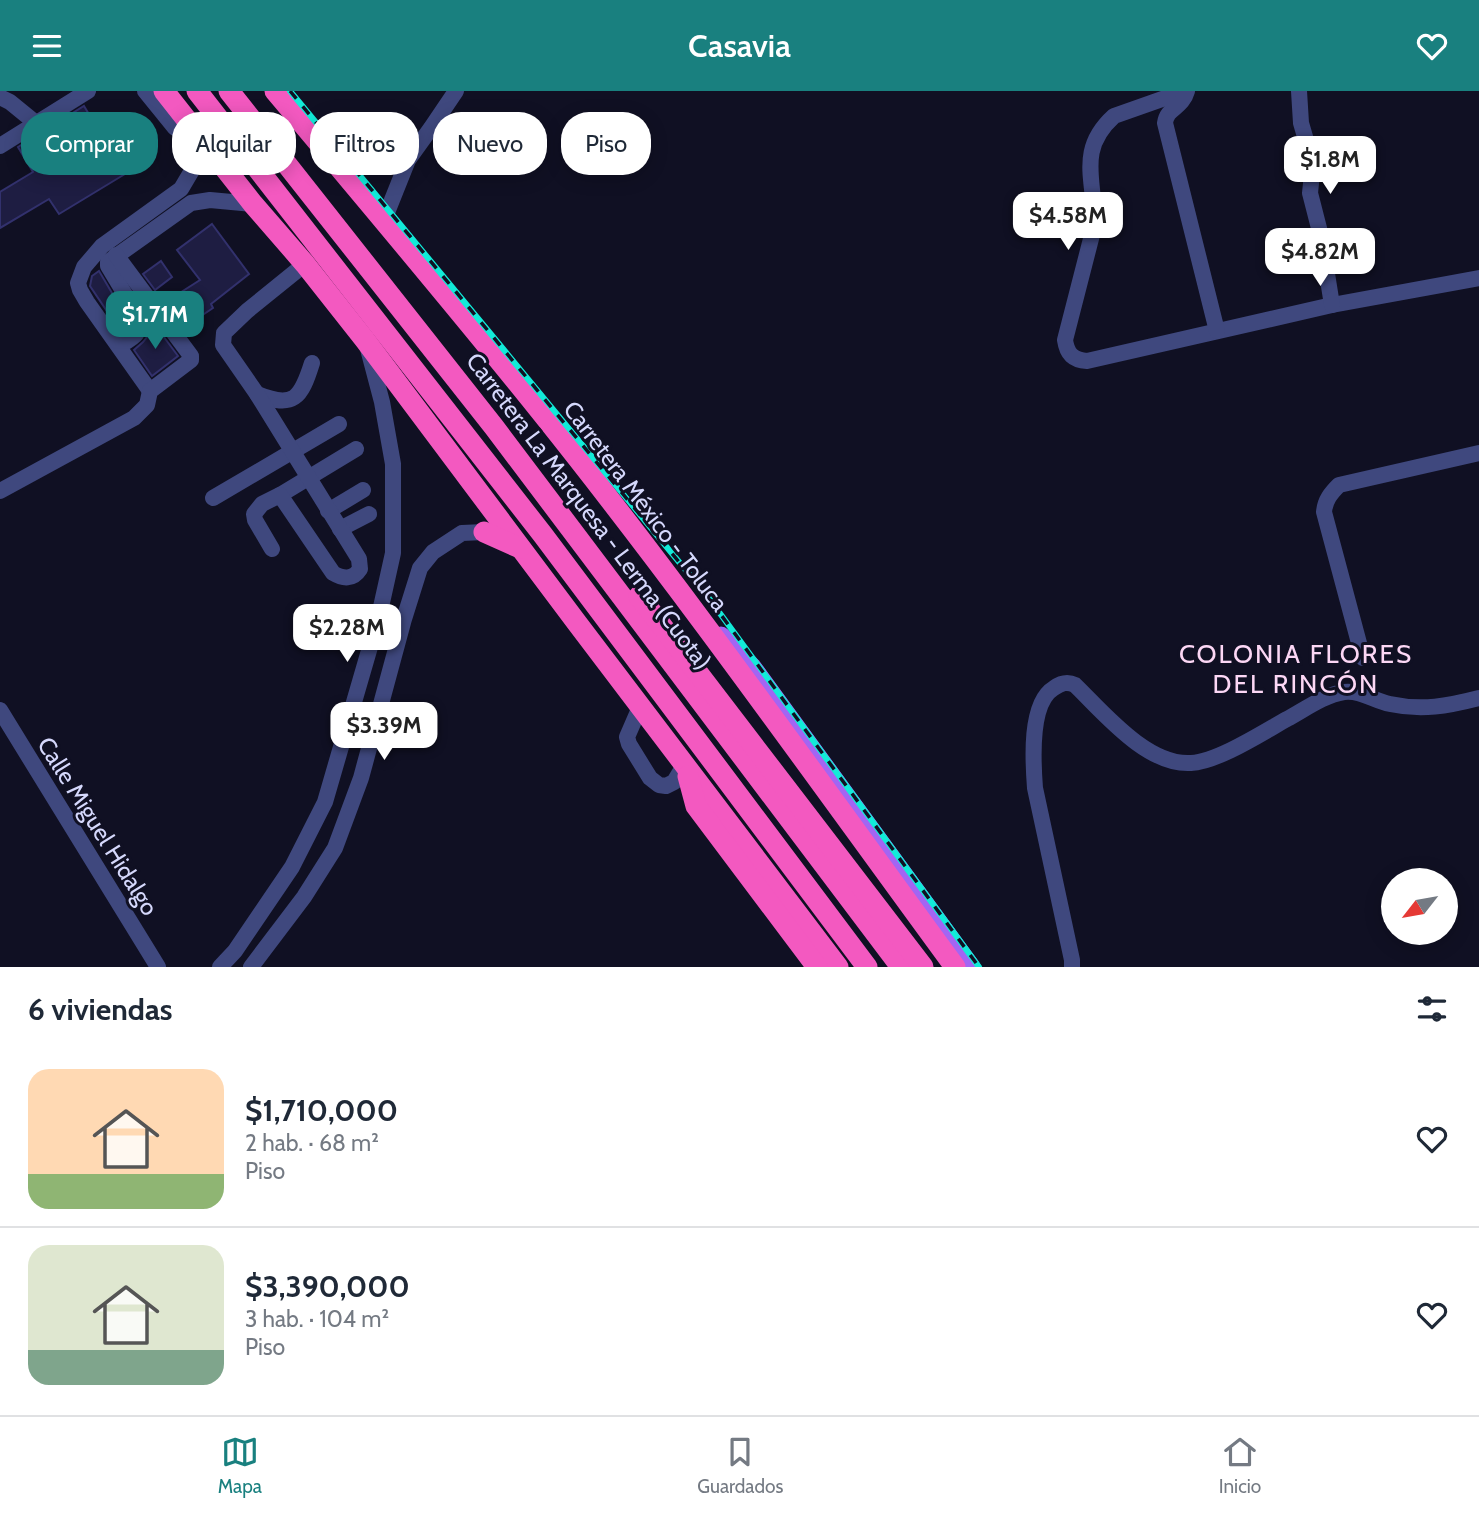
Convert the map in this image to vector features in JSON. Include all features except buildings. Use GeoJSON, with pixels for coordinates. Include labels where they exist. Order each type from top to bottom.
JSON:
{"type":"FeatureCollection","features":[{"type":"Feature","properties":{"kind":"highway"},"geometry":{"type":"LineString","coordinates":[[164,91],[181,112]]}},
{"type":"Feature","properties":{"kind":"highway","name":"Carretera La Marquesa - Lerma (Cuota)"},"geometry":{"type":"LineString","coordinates":[[197,91],[535,524],[867,967]]}},
{"type":"Feature","properties":{"kind":"highway","name":"Carretera México - Toluca"},"geometry":{"type":"LineString","coordinates":[[275,91],[546,418],[688,603],[956,967]]}},
{"type":"Feature","properties":{"kind":"highway","name":"Carretera La Marquesa - Lerma (Cuota)"},"geometry":{"type":"LineString","coordinates":[[230,92],[494,427],[901,967]]}},
{"type":"Feature","properties":{"kind":"highway"},"geometry":{"type":"LineString","coordinates":[[230,175],[365,339],[838,967]]}},
{"type":"Feature","properties":{"kind":"highway"},"geometry":{"type":"LineString","coordinates":[[494,427],[588,530],[923,967]]}},
{"type":"Feature","properties":{"kind":"highway"},"geometry":{"type":"LineString","coordinates":[[484,532],[523,549]]}},
{"type":"Feature","properties":{"kind":"highway"},"geometry":{"type":"LineString","coordinates":[[685,764],[696,806],[817,967]]}},
{"type":"Feature","properties":{"kind":"main road"},"geometry":{"type":"LineString","coordinates":[[688,603],[752,667],[971,967]]}},
{"type":"Feature","properties":{"kind":"street"},"geometry":{"type":"LineString","coordinates":[[56,112],[88,91]]}},
{"type":"Feature","properties":{"kind":"street"},"geometry":{"type":"LineString","coordinates":[[145,91],[172,126]]}},
{"type":"Feature","properties":{"kind":"street"},"geometry":{"type":"LineString","coordinates":[[384,220],[408,160],[456,91]]}},
{"type":"Feature","properties":{"kind":"street"},"geometry":{"type":"LineString","coordinates":[[1186,91],[1183,102],[1169,112],[1164,123],[1217,331]]}},
{"type":"Feature","properties":{"kind":"street"},"geometry":{"type":"LineString","coordinates":[[1186,91],[1114,116],[1096,140],[1089,168],[1094,220],[1065,340],[1066,350],[1071,355],[1087,361],[1332,305],[1479,278]]}},
{"type":"Feature","properties":{"kind":"street"},"geometry":{"type":"LineString","coordinates":[[1299,91],[1301,123],[1312,164],[1310,193],[1321,236],[1332,305]]}},
{"type":"Feature","properties":{"kind":"street"},"geometry":{"type":"LineString","coordinates":[[0,97],[22,112]]}},
{"type":"Feature","properties":{"kind":"street"},"geometry":{"type":"LineString","coordinates":[[0,146],[21,134]]}},
{"type":"Feature","properties":{"kind":"street"},"geometry":{"type":"LineString","coordinates":[[119,346],[136,335],[140,328],[138,316],[107,265],[186,196],[192,175]]}},
{"type":"Feature","properties":{"kind":"street"},"geometry":{"type":"LineString","coordinates":[[150,391],[87,302],[78,283],[81,273],[102,246],[186,196],[253,204]]}},
{"type":"Feature","properties":{"kind":"street"},"geometry":{"type":"LineString","coordinates":[[0,491],[134,418],[146,405],[150,391],[189,362],[191,356],[116,255]]}},
{"type":"Feature","properties":{"kind":"street"},"geometry":{"type":"LineString","coordinates":[[280,495],[333,573],[347,578],[357,573],[360,569],[359,559],[222,342],[224,333],[247,311],[305,264]]}},
{"type":"Feature","properties":{"kind":"street"},"geometry":{"type":"LineString","coordinates":[[126,296],[140,286]]}},
{"type":"Feature","properties":{"kind":"street"},"geometry":{"type":"LineString","coordinates":[[220,967],[235,951],[292,867],[325,801],[379,616],[393,553],[393,464],[382,402],[365,339]]}},
{"type":"Feature","properties":{"kind":"street"},"geometry":{"type":"LineString","coordinates":[[257,394],[272,400],[284,401],[292,398],[304,387],[312,363]]}},
{"type":"Feature","properties":{"kind":"street"},"geometry":{"type":"LineString","coordinates":[[213,498],[339,424]]}},
{"type":"Feature","properties":{"kind":"street"},"geometry":{"type":"LineString","coordinates":[[272,549],[254,520],[254,514],[262,504],[356,449]]}},
{"type":"Feature","properties":{"kind":"street"},"geometry":{"type":"LineString","coordinates":[[1363,658],[1324,512],[1325,503],[1339,485],[1479,453]]}},
{"type":"Feature","properties":{"kind":"street"},"geometry":{"type":"LineString","coordinates":[[328,510],[363,490]]}},
{"type":"Feature","properties":{"kind":"street"},"geometry":{"type":"LineString","coordinates":[[340,529],[369,514]]}},
{"type":"Feature","properties":{"kind":"street"},"geometry":{"type":"LineString","coordinates":[[251,967],[304,897],[335,848],[361,778],[420,568],[433,552],[462,533],[484,532]]}},
{"type":"Feature","properties":{"kind":"street"},"geometry":{"type":"LineString","coordinates":[[1072,967],[1035,788],[1033,760],[1037,724],[1041,703],[1049,690],[1065,683],[1075,685],[1134,742],[1154,754],[1178,763],[1202,761],[1233,749],[1323,699],[1342,692],[1360,693],[1387,704],[1415,707],[1448,706],[1479,698]]}},
{"type":"Feature","properties":{"kind":"street"},"geometry":{"type":"LineString","coordinates":[[640,707],[627,737],[650,778],[659,785],[666,786],[674,782],[685,764]]}},
{"type":"Feature","properties":{"kind":"street","name":"Calle Miguel Hidalgo"},"geometry":{"type":"LineString","coordinates":[[0,710],[158,967]]}},
{"type":"Feature","properties":{"kind":"railway"},"geometry":{"type":"LineString","coordinates":[[290,91],[708,597],[979,967]]}},
{"type":"Feature","properties":{"kind":"district","name":"COLONIA FLORES DEL RINCÓN"},"geometry":{"type":"Point","coordinates":[1296,668]}}]}
